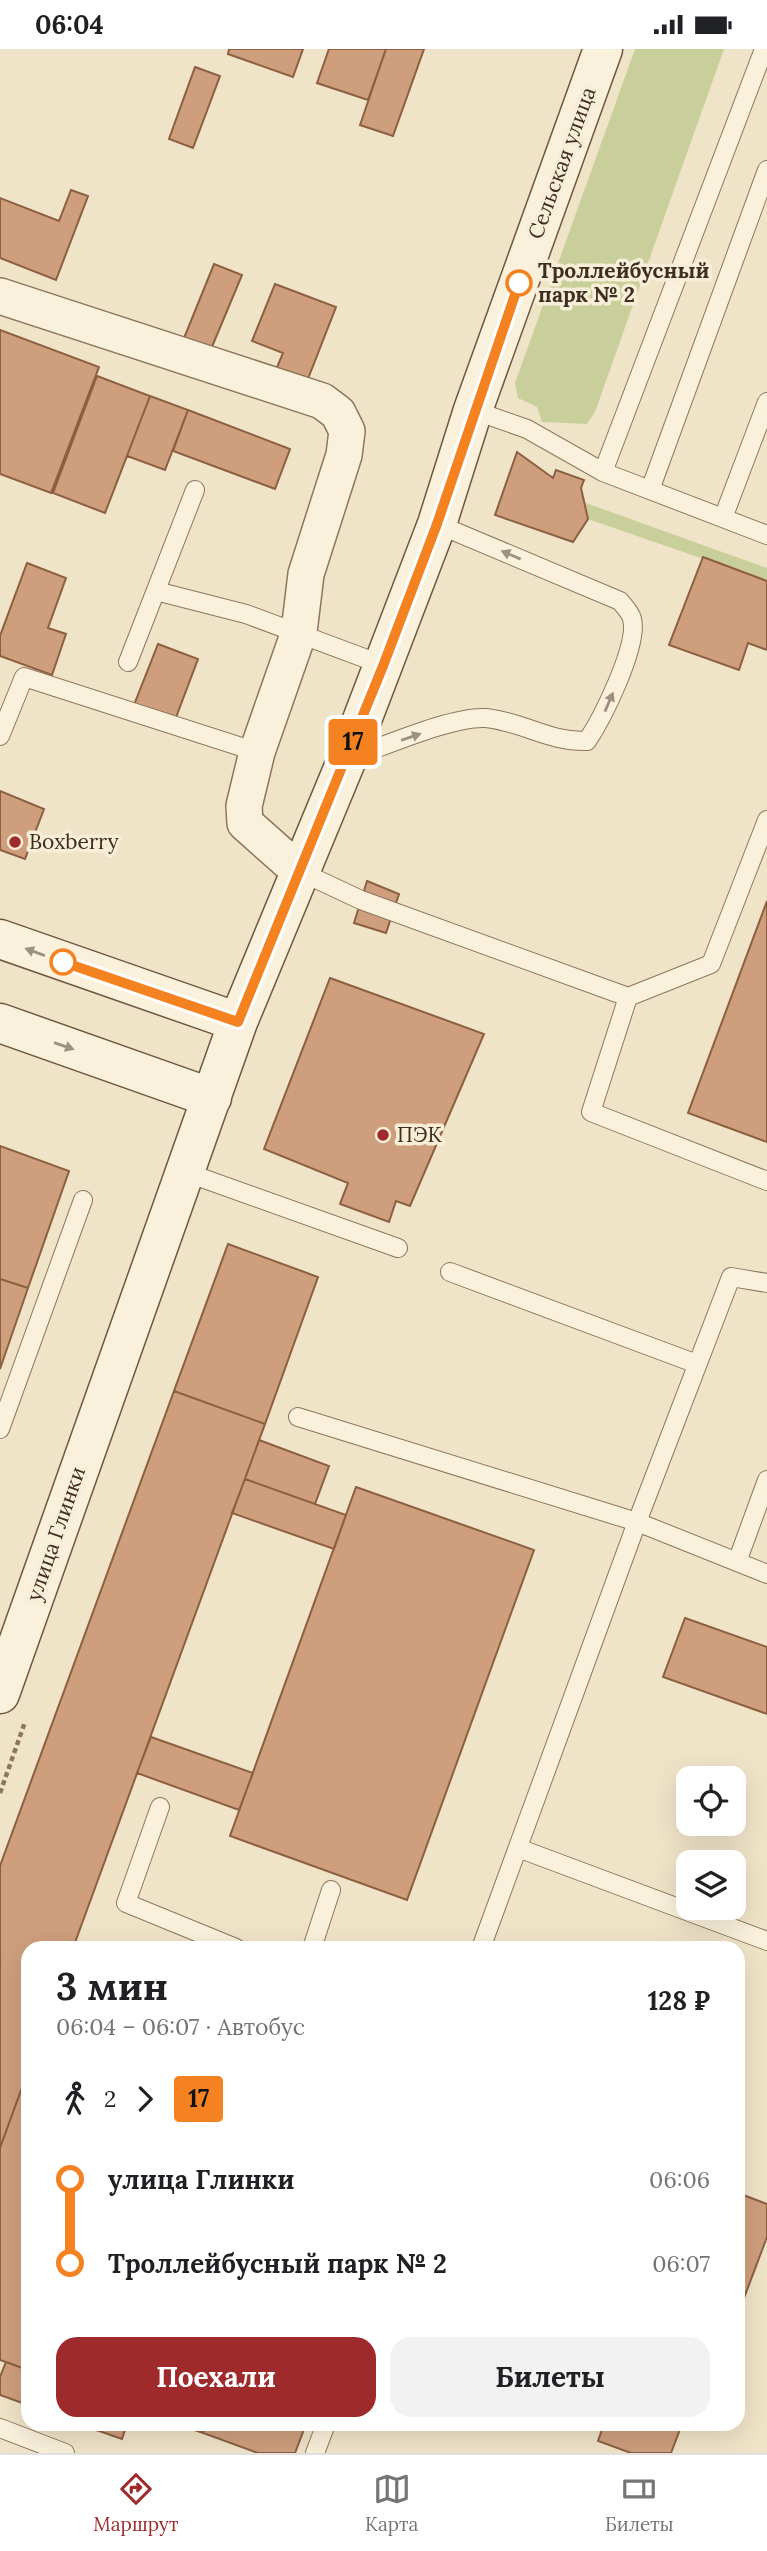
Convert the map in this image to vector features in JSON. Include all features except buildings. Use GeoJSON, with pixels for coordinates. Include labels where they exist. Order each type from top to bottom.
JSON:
{"type":"FeatureCollection","features":[{"type":"Feature","properties":{"kind":"main road","name":"Сельская улица"},"geometry":{"type":"LineString","coordinates":[[238,1022],[347,759],[437,524],[473,410],[603,49]]}},
{"type":"Feature","properties":{"kind":"main road"},"geometry":{"type":"LineString","coordinates":[[0,939],[238,1022]]}},
{"type":"Feature","properties":{"kind":"main road","name":"улица Глинки"},"geometry":{"type":"LineString","coordinates":[[0,1693],[238,1022]]}},
{"type":"Feature","properties":{"kind":"main road"},"geometry":{"type":"LineString","coordinates":[[0,1023],[212,1098]]}},
{"type":"Feature","properties":{"kind":"street"},"geometry":{"type":"LineString","coordinates":[[0,296],[322,401],[338,413],[347,431],[344,455],[306,574],[299,632],[257,753],[244,806],[245,823],[299,871]]}},
{"type":"Feature","properties":{"kind":"lane"},"geometry":{"type":"LineString","coordinates":[[603,472],[764,49]]}},
{"type":"Feature","properties":{"kind":"lane"},"geometry":{"type":"LineString","coordinates":[[650,490],[767,170]]}},
{"type":"Feature","properties":{"kind":"lane"},"geometry":{"type":"LineString","coordinates":[[723,518],[767,403]]}},
{"type":"Feature","properties":{"kind":"lane"},"geometry":{"type":"LineString","coordinates":[[473,410],[527,429],[603,472],[767,535]]}},
{"type":"Feature","properties":{"kind":"lane"},"geometry":{"type":"LineString","coordinates":[[128,662],[195,490]]}},
{"type":"Feature","properties":{"kind":"lane"},"geometry":{"type":"LineString","coordinates":[[347,759],[442,726],[484,718],[518,725],[562,742],[587,741],[600,722],[613,693],[632,638],[632,618],[620,601],[437,524]]}},
{"type":"Feature","properties":{"kind":"lane"},"geometry":{"type":"LineString","coordinates":[[156,591],[246,614],[383,666]]}},
{"type":"Feature","properties":{"kind":"lane"},"geometry":{"type":"LineString","coordinates":[[0,736],[24,677],[257,753]]}},
{"type":"Feature","properties":{"kind":"lane"},"geometry":{"type":"LineString","coordinates":[[299,871],[361,900],[628,997],[711,964],[767,820]]}},
{"type":"Feature","properties":{"kind":"lane"},"geometry":{"type":"LineString","coordinates":[[628,997],[591,1112],[767,1181]]}},
{"type":"Feature","properties":{"kind":"lane"},"geometry":{"type":"LineString","coordinates":[[185,1171],[398,1248]]}},
{"type":"Feature","properties":{"kind":"lane"},"geometry":{"type":"LineString","coordinates":[[0,1429],[83,1200]]}},
{"type":"Feature","properties":{"kind":"lane"},"geometry":{"type":"LineString","coordinates":[[450,1272],[697,1364]]}},
{"type":"Feature","properties":{"kind":"lane"},"geometry":{"type":"LineString","coordinates":[[484,1941],[637,1522],[731,1277],[767,1283]]}},
{"type":"Feature","properties":{"kind":"lane"},"geometry":{"type":"LineString","coordinates":[[298,1417],[637,1522],[767,1574]]}},
{"type":"Feature","properties":{"kind":"lane"},"geometry":{"type":"LineString","coordinates":[[737,1562],[767,1480]]}},
{"type":"Feature","properties":{"kind":"lane"},"geometry":{"type":"LineString","coordinates":[[160,1807],[126,1903],[209,1941]]}},
{"type":"Feature","properties":{"kind":"lane"},"geometry":{"type":"LineString","coordinates":[[518,1848],[767,1941]]}},
{"type":"Feature","properties":{"kind":"lane"},"geometry":{"type":"LineString","coordinates":[[314,1941],[331,1890]]}},
{"type":"Feature","properties":{"kind":"lane"},"geometry":{"type":"LineString","coordinates":[[0,2428],[65,2453]]}},
{"type":"Feature","properties":{"kind":"lane"},"geometry":{"type":"LineString","coordinates":[[315,2453],[323,2431]]}},
{"type":"Feature","properties":{"kind":"green space"},"geometry":{"type":"Polygon","coordinates":[[[635,49],[724,49],[595,412],[587,424],[542,422],[537,407],[518,398],[515,383],[635,49]]]}},
{"type":"Feature","properties":{"kind":"green space"},"geometry":{"type":"Polygon","coordinates":[[[583,502],[767,568],[767,581],[588,519],[583,502]]]}},
{"type":"Feature","properties":{"kind":"bus line","name":"17"},"geometry":{"type":"LineString","coordinates":[[63,962],[238,1022],[347,759],[437,524],[473,410],[519,283]]}},
{"type":"Feature","properties":{"kind":"place","name":"Троллейбусный парк № 2"},"geometry":{"type":"Point","coordinates":[519,283]}},
{"type":"Feature","properties":{"kind":"place","name":"Boxberry"},"geometry":{"type":"Point","coordinates":[15,842]}},
{"type":"Feature","properties":{"kind":"place","name":"ПЭК"},"geometry":{"type":"Point","coordinates":[383,1135]}}]}
